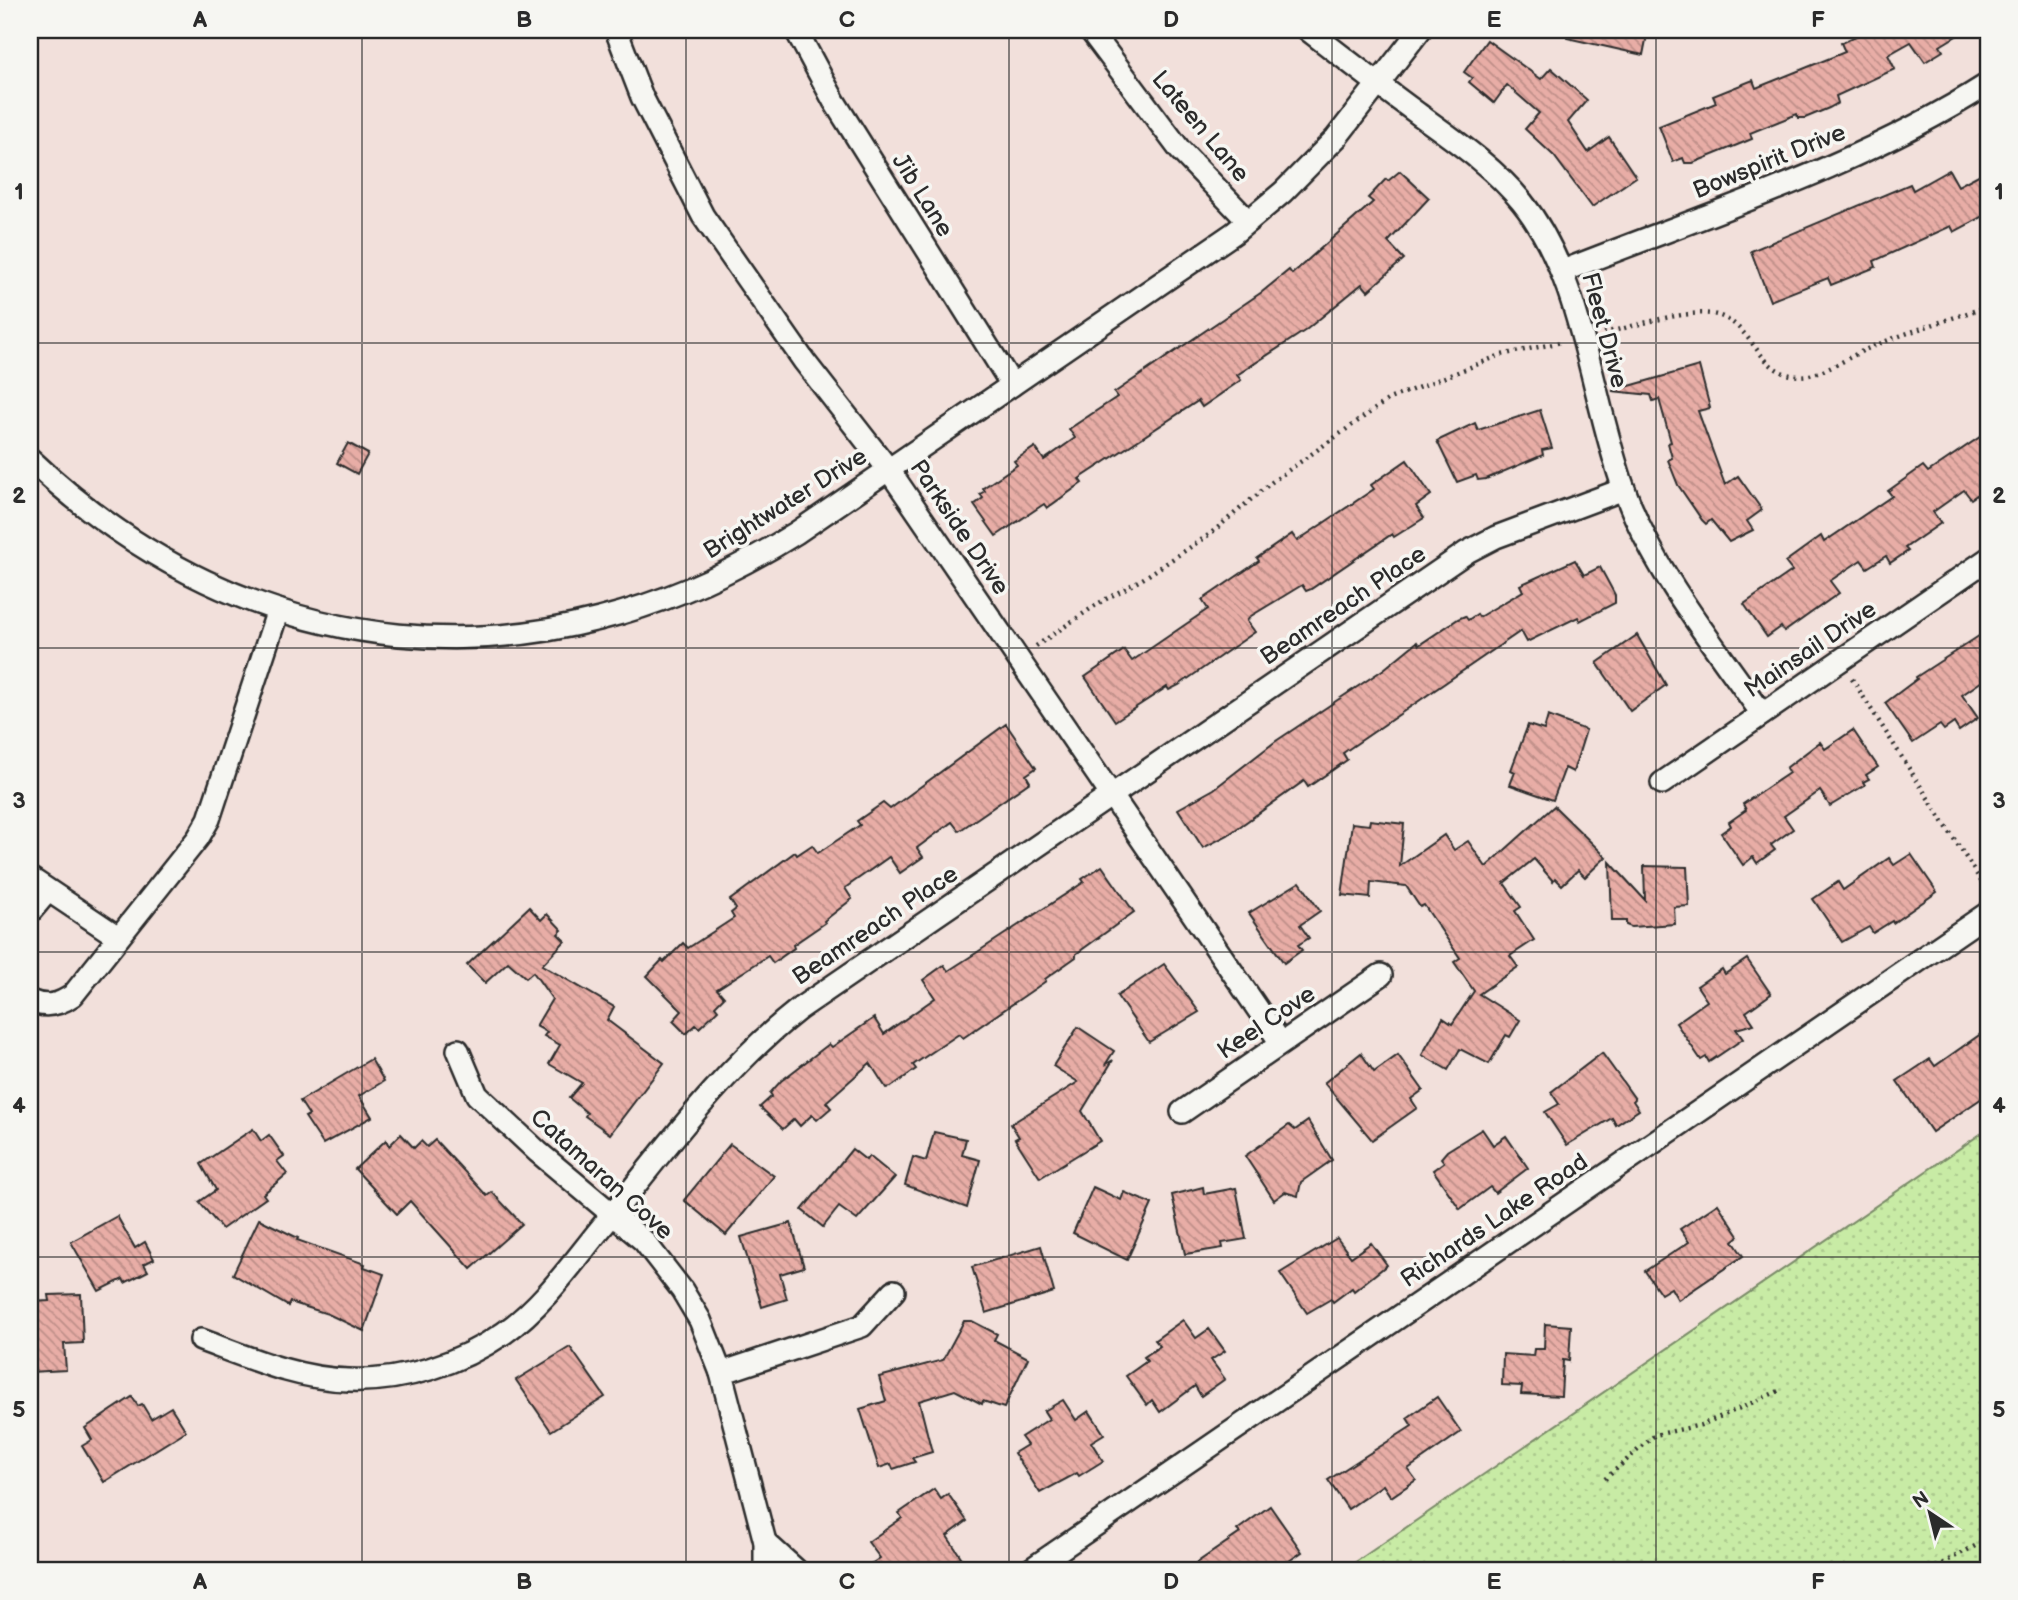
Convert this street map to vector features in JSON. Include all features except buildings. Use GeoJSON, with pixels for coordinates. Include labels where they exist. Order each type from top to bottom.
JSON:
{"type":"FeatureCollection","features":[{"type":"Feature","properties":{"kind":"street","name":"Parkside Drive"},"geometry":{"type":"LineString","coordinates":[[616,30],[642,97],[703,216],[804,361],[889,470],[1281,1043]]}},
{"type":"Feature","properties":{"kind":"street","name":"Jib Lane"},"geometry":{"type":"LineString","coordinates":[[796,30],[834,101],[1012,385]]}},
{"type":"Feature","properties":{"kind":"street","name":"Lateen Lane"},"geometry":{"type":"LineString","coordinates":[[1090,30],[1180,150],[1248,221]]}},
{"type":"Feature","properties":{"kind":"street","name":"Fleet Drive"},"geometry":{"type":"LineString","coordinates":[[1308,30],[1493,171],[1522,202],[1546,237],[1563,271],[1624,489],[1657,560],[1762,714]]}},
{"type":"Feature","properties":{"kind":"street","name":"Brightwater Drive"},"geometry":{"type":"LineString","coordinates":[[30,458],[84,508],[144,549],[199,579],[278,610],[349,628],[401,635],[461,638],[554,630],[608,619],[658,603],[753,560],[889,470],[1248,221],[1283,192],[1336,138],[1420,30]]}},
{"type":"Feature","properties":{"kind":"street","name":"Bowspirit Drive"},"geometry":{"type":"LineString","coordinates":[[1563,271],[1866,150],[1915,127],[1988,84]]}},
{"type":"Feature","properties":{"kind":"street","name":"Beamreach Place"},"geometry":{"type":"LineString","coordinates":[[201,1340],[279,1369],[349,1381],[389,1378],[429,1370],[470,1353],[505,1333],[535,1307],[734,1066],[771,1031],[1467,552],[1496,537],[1624,489]]}},
{"type":"Feature","properties":{"kind":"street","name":"Mainsail Drive"},"geometry":{"type":"LineString","coordinates":[[1662,783],[1988,559]]}},
{"type":"Feature","properties":{"kind":"street"},"geometry":{"type":"LineString","coordinates":[[30,1002],[40,1006],[61,1004],[73,995],[198,838],[209,818],[278,610]]}},
{"type":"Feature","properties":{"kind":"street"},"geometry":{"type":"LineString","coordinates":[[30,878],[118,937]]}},
{"type":"Feature","properties":{"kind":"street"},"geometry":{"type":"LineString","coordinates":[[30,912],[47,891]]}},
{"type":"Feature","properties":{"kind":"street","name":"Richards Lake Road"},"geometry":{"type":"LineString","coordinates":[[1030,1570],[1988,913]]}},
{"type":"Feature","properties":{"kind":"street","name":"Keel Cove"},"geometry":{"type":"LineString","coordinates":[[1182,1112],[1381,975]]}},
{"type":"Feature","properties":{"kind":"street","name":"Catamaran Cove"},"geometry":{"type":"LineString","coordinates":[[458,1050],[477,1095],[538,1153],[644,1241],[682,1290],[709,1341],[721,1373],[765,1542],[765,1570]]}},
{"type":"Feature","properties":{"kind":"street"},"geometry":{"type":"LineString","coordinates":[[721,1373],[862,1326],[894,1291]]}},
{"type":"Feature","properties":{"kind":"street"},"geometry":{"type":"LineString","coordinates":[[765,1542],[796,1570]]}},
{"type":"Feature","properties":{"kind":"path"},"geometry":{"type":"LineString","coordinates":[[1018,659],[1099,603],[1144,578],[1210,534],[1272,482],[1389,399],[1501,355],[1689,315],[1720,315],[1745,332],[1763,361],[1780,371],[1809,375],[1870,347],[1988,306]]}},
{"type":"Feature","properties":{"kind":"path"},"geometry":{"type":"LineString","coordinates":[[1840,660],[1988,892]]}},
{"type":"Feature","properties":{"kind":"path"},"geometry":{"type":"LineString","coordinates":[[1605,1479],[1655,1436],[1701,1425],[1781,1390]]}},
{"type":"Feature","properties":{"kind":"path"},"geometry":{"type":"LineString","coordinates":[[1930,1570],[1988,1539]]}},
{"type":"Feature","properties":{"kind":"green space"},"geometry":{"type":"Polygon","coordinates":[[[1988,1129],[1988,1570],[1344,1570],[1988,1129]]]}}]}
